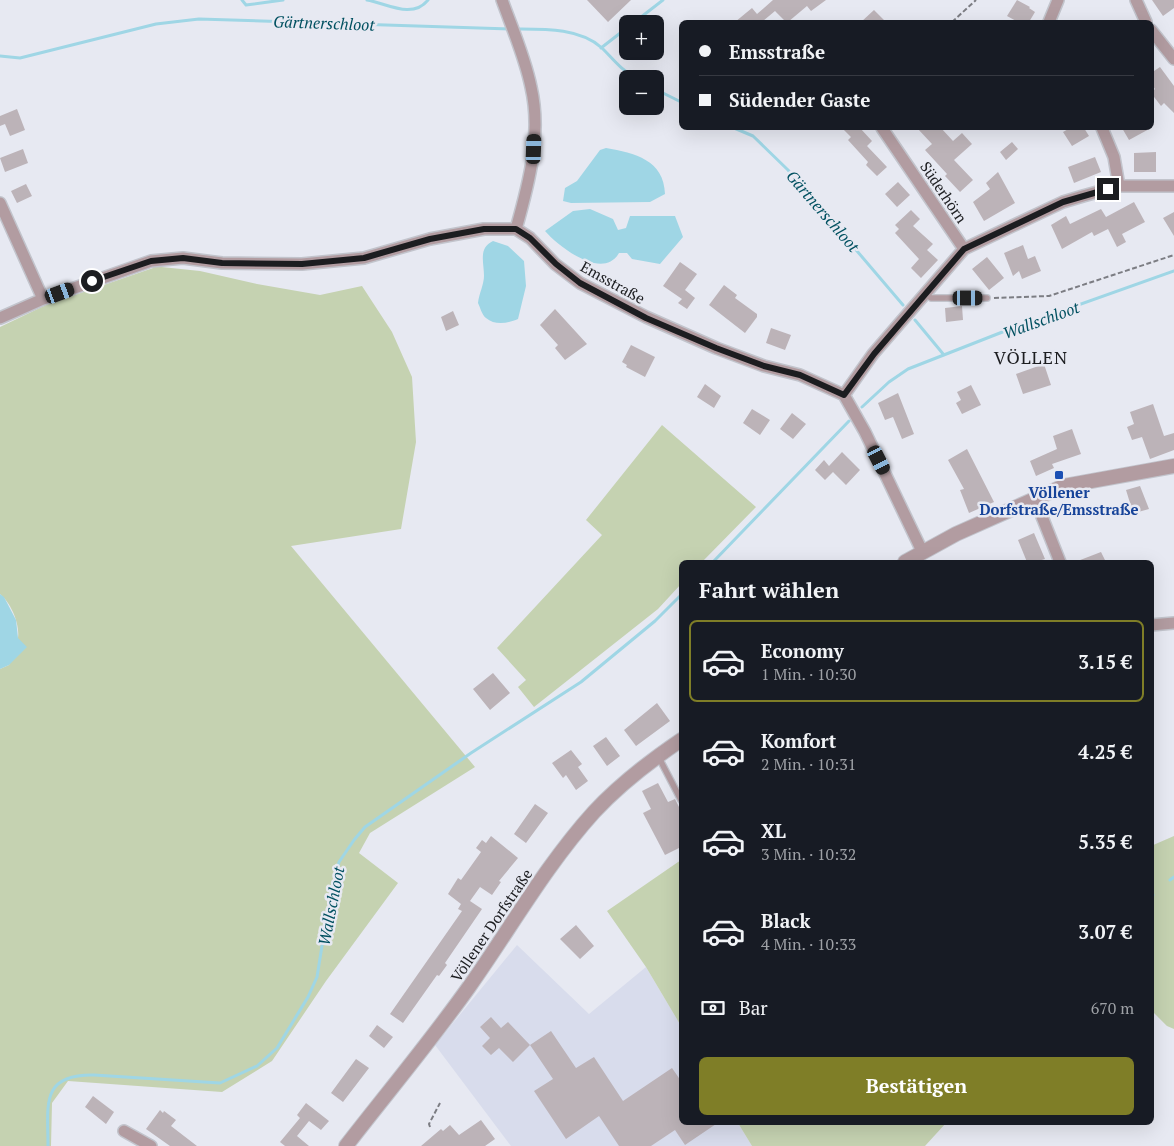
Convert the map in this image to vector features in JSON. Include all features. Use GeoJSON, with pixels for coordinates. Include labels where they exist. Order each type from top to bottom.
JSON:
{"type":"FeatureCollection","features":[{"type":"Feature","properties":{"kind":"street"},"geometry":{"type":"LineString","coordinates":[[0,318],[43,299],[151,261],[183,258],[222,263],[302,264],[364,258],[430,239],[484,229],[516,229],[534,149],[535,115],[531,86],[502,0]]}},
{"type":"Feature","properties":{"kind":"street"},"geometry":{"type":"LineString","coordinates":[[1050,20],[1058,0]]}},
{"type":"Feature","properties":{"kind":"street"},"geometry":{"type":"LineString","coordinates":[[1136,0],[1145,20]]}},
{"type":"Feature","properties":{"kind":"street"},"geometry":{"type":"LineString","coordinates":[[1154,34],[1174,59]]}},
{"type":"Feature","properties":{"kind":"street","name":"Süderhörn"},"geometry":{"type":"LineString","coordinates":[[883,130],[964,249]]}},
{"type":"Feature","properties":{"kind":"street"},"geometry":{"type":"LineString","coordinates":[[1103,130],[1114,157],[1119,186]]}},
{"type":"Feature","properties":{"kind":"street"},"geometry":{"type":"LineString","coordinates":[[922,551],[865,432],[844,395],[874,354],[964,249],[1063,202],[1119,186],[1174,186]]}},
{"type":"Feature","properties":{"kind":"street"},"geometry":{"type":"LineString","coordinates":[[0,203],[43,299]]}},
{"type":"Feature","properties":{"kind":"street","name":"Emsstraße"},"geometry":{"type":"LineString","coordinates":[[516,229],[530,238],[556,264],[580,283],[646,318],[764,366],[800,375],[844,395]]}},
{"type":"Feature","properties":{"kind":"street"},"geometry":{"type":"LineString","coordinates":[[908,560],[922,551],[1064,486],[1174,466]]}},
{"type":"Feature","properties":{"kind":"street"},"geometry":{"type":"LineString","coordinates":[[1035,499],[1059,560]]}},
{"type":"Feature","properties":{"kind":"street"},"geometry":{"type":"LineString","coordinates":[[1154,625],[1172,625],[1174,623]]}},
{"type":"Feature","properties":{"kind":"street","name":"Völlener Dorfstraße"},"geometry":{"type":"LineString","coordinates":[[346,1146],[467,990],[547,872],[578,830],[610,795],[679,741]]}},
{"type":"Feature","properties":{"kind":"street"},"geometry":{"type":"LineString","coordinates":[[124,1131],[151,1146]]}},
{"type":"Feature","properties":{"kind":"lane"},"geometry":{"type":"LineString","coordinates":[[925,294],[931,298],[986,298]]}},
{"type":"Feature","properties":{"kind":"lane"},"geometry":{"type":"LineString","coordinates":[[658,756],[679,796]]}},
{"type":"Feature","properties":{"kind":"path"},"geometry":{"type":"LineString","coordinates":[[954,20],[976,0]]}},
{"type":"Feature","properties":{"kind":"path"},"geometry":{"type":"LineString","coordinates":[[986,298],[1049,296],[1174,255]]}},
{"type":"Feature","properties":{"kind":"path"},"geometry":{"type":"LineString","coordinates":[[430,1127],[428,1124],[440,1103]]}},
{"type":"Feature","properties":{"kind":"shaded area"},"geometry":{"type":"Polygon","coordinates":[[[517,945],[589,1014],[646,967],[679,1023],[679,1125],[739,1125],[752,1146],[511,1146],[435,1045],[517,945]]]}},
{"type":"Feature","properties":{"kind":"green space"},"geometry":{"type":"Polygon","coordinates":[[[152,266],[200,271],[257,284],[320,295],[362,286],[392,332],[412,377],[416,442],[401,529],[291,546],[475,767],[370,833],[359,853],[398,883],[326,981],[272,1061],[222,1092],[68,1081],[52,1103],[51,1146],[0,1146],[0,669],[9,665],[17,645],[18,626],[11,608],[0,594],[0,327],[46,305],[153,268],[152,266]]]}},
{"type":"Feature","properties":{"kind":"green space"},"geometry":{"type":"Polygon","coordinates":[[[662,425],[756,507],[704,560],[679,560],[679,586],[658,609],[534,707],[518,687],[526,680],[497,648],[602,535],[586,520],[662,425]]]}},
{"type":"Feature","properties":{"kind":"green space"},"geometry":{"type":"Polygon","coordinates":[[[1174,836],[1174,1029],[1167,1026],[1154,1013],[1154,845],[1174,836]]]}},
{"type":"Feature","properties":{"kind":"green space"},"geometry":{"type":"Polygon","coordinates":[[[679,861],[679,1023],[646,967],[607,911],[679,861]]]}},
{"type":"Feature","properties":{"kind":"green space"},"geometry":{"type":"Polygon","coordinates":[[[739,1125],[944,1125],[925,1146],[752,1146],[739,1125]]]}},
{"type":"Feature","properties":{"kind":"water"},"geometry":{"type":"Polygon","coordinates":[[[606,148],[637,156],[654,166],[663,182],[665,194],[650,202],[571,203],[563,201],[565,188],[577,181],[600,150],[606,148]]]}},
{"type":"Feature","properties":{"kind":"water"},"geometry":{"type":"Polygon","coordinates":[[[590,209],[613,219],[618,230],[626,228],[630,216],[675,216],[683,237],[660,264],[632,259],[627,253],[619,253],[612,261],[603,264],[592,263],[570,252],[545,231],[573,211],[590,209]]]}},
{"type":"Feature","properties":{"kind":"water"},"geometry":{"type":"Polygon","coordinates":[[[493,241],[508,246],[524,261],[526,286],[518,319],[506,323],[490,321],[483,315],[478,303],[484,279],[484,251],[485,247],[493,241]]]}},
{"type":"Feature","properties":{"kind":"water"},"geometry":{"type":"Polygon","coordinates":[[[0,594],[4,597],[16,620],[18,638],[27,647],[9,665],[0,669],[0,594]]]}},
{"type":"Feature","properties":{"kind":"building"},"geometry":{"type":"Polygon","coordinates":[[[587,0],[631,0],[608,22],[587,0]]]}},
{"type":"Feature","properties":{"kind":"building"},"geometry":{"type":"Polygon","coordinates":[[[773,0],[826,0],[811,11],[807,6],[790,20],[784,20],[775,11],[764,20],[737,20],[752,8],[757,14],[773,0]]]}},
{"type":"Feature","properties":{"kind":"building"},"geometry":{"type":"Polygon","coordinates":[[[1017,0],[1035,12],[1030,20],[1014,20],[1007,16],[1017,0]]]}},
{"type":"Feature","properties":{"kind":"building"},"geometry":{"type":"Polygon","coordinates":[[[1152,0],[1174,0],[1174,8],[1163,16],[1152,0]]]}},
{"type":"Feature","properties":{"kind":"building"},"geometry":{"type":"Polygon","coordinates":[[[874,10],[884,20],[863,20],[874,10]]]}},
{"type":"Feature","properties":{"kind":"building"},"geometry":{"type":"Polygon","coordinates":[[[1160,67],[1174,86],[1174,113],[1164,103],[1161,106],[1154,97],[1154,71],[1160,67]]]}},
{"type":"Feature","properties":{"kind":"building"},"geometry":{"type":"Polygon","coordinates":[[[17,109],[25,130],[10,136],[5,124],[0,126],[0,116],[17,109]]]}},
{"type":"Feature","properties":{"kind":"building"},"geometry":{"type":"Polygon","coordinates":[[[844,130],[862,130],[872,141],[867,146],[887,167],[877,176],[866,165],[868,162],[848,140],[851,137],[844,130]]]}},
{"type":"Feature","properties":{"kind":"building"},"geometry":{"type":"Polygon","coordinates":[[[919,130],[943,130],[953,141],[962,133],[972,144],[954,160],[973,180],[960,192],[945,176],[947,174],[925,150],[932,144],[919,130]]]}},
{"type":"Feature","properties":{"kind":"building"},"geometry":{"type":"Polygon","coordinates":[[[1066,130],[1085,130],[1089,136],[1072,146],[1063,132],[1066,130]]]}},
{"type":"Feature","properties":{"kind":"building"},"geometry":{"type":"Polygon","coordinates":[[[1123,130],[1147,130],[1129,140],[1123,130]]]}},
{"type":"Feature","properties":{"kind":"building"},"geometry":{"type":"Polygon","coordinates":[[[1012,142],[1018,149],[1006,160],[1000,152],[1012,142]]]}},
{"type":"Feature","properties":{"kind":"building"},"geometry":{"type":"Polygon","coordinates":[[[23,149],[28,163],[5,172],[0,158],[23,149]]]}},
{"type":"Feature","properties":{"kind":"building"},"geometry":{"type":"Polygon","coordinates":[[[1156,152],[1156,172],[1134,172],[1134,153],[1156,152]]]}},
{"type":"Feature","properties":{"kind":"building"},"geometry":{"type":"Polygon","coordinates":[[[1095,157],[1101,172],[1074,183],[1068,167],[1095,157]]]}},
{"type":"Feature","properties":{"kind":"building"},"geometry":{"type":"Polygon","coordinates":[[[998,172],[1015,203],[984,221],[973,202],[990,189],[986,183],[998,172]]]}},
{"type":"Feature","properties":{"kind":"building"},"geometry":{"type":"Polygon","coordinates":[[[898,182],[910,195],[897,207],[885,194],[898,182]]]}},
{"type":"Feature","properties":{"kind":"building"},"geometry":{"type":"Polygon","coordinates":[[[26,184],[32,196],[17,203],[11,191],[26,184]]]}},
{"type":"Feature","properties":{"kind":"building"},"geometry":{"type":"Polygon","coordinates":[[[1134,202],[1145,222],[1122,234],[1126,242],[1117,247],[1108,229],[1094,236],[1092,232],[1062,249],[1051,225],[1066,216],[1070,224],[1101,209],[1106,217],[1134,202]]]}},
{"type":"Feature","properties":{"kind":"building"},"geometry":{"type":"Polygon","coordinates":[[[911,210],[920,219],[913,226],[933,244],[927,250],[938,260],[921,278],[911,268],[919,259],[895,233],[899,229],[895,225],[911,210]]]}},
{"type":"Feature","properties":{"kind":"building"},"geometry":{"type":"Polygon","coordinates":[[[1174,212],[1174,236],[1163,218],[1174,212]]]}},
{"type":"Feature","properties":{"kind":"building"},"geometry":{"type":"Polygon","coordinates":[[[1023,245],[1028,259],[1035,256],[1041,271],[1022,279],[1019,271],[1013,276],[1004,253],[1023,245]]]}},
{"type":"Feature","properties":{"kind":"building"},"geometry":{"type":"Polygon","coordinates":[[[987,257],[1004,278],[989,290],[972,269],[987,257]]]}},
{"type":"Feature","properties":{"kind":"building"},"geometry":{"type":"Polygon","coordinates":[[[680,262],[697,274],[685,290],[695,298],[687,309],[678,303],[682,299],[663,286],[680,262]]]}},
{"type":"Feature","properties":{"kind":"building"},"geometry":{"type":"Polygon","coordinates":[[[724,285],[737,295],[735,298],[757,314],[757,317],[745,333],[709,305],[724,285]]]}},
{"type":"Feature","properties":{"kind":"building"},"geometry":{"type":"Polygon","coordinates":[[[962,306],[963,320],[946,322],[945,308],[962,306]]]}},
{"type":"Feature","properties":{"kind":"building"},"geometry":{"type":"Polygon","coordinates":[[[555,309],[587,344],[565,360],[555,348],[558,345],[540,325],[555,309]]]}},
{"type":"Feature","properties":{"kind":"building"},"geometry":{"type":"Polygon","coordinates":[[[453,311],[459,325],[446,331],[441,317],[453,311]]]}},
{"type":"Feature","properties":{"kind":"building"},"geometry":{"type":"Polygon","coordinates":[[[771,328],[791,335],[785,350],[766,343],[771,328]]]}},
{"type":"Feature","properties":{"kind":"building"},"geometry":{"type":"Polygon","coordinates":[[[631,345],[655,357],[645,377],[626,367],[627,365],[622,362],[631,345]]]}},
{"type":"Feature","properties":{"kind":"building"},"geometry":{"type":"Polygon","coordinates":[[[1044,364],[1051,385],[1023,394],[1016,374],[1044,364]]]}},
{"type":"Feature","properties":{"kind":"building"},"geometry":{"type":"Polygon","coordinates":[[[705,384],[721,396],[714,408],[697,397],[705,384]]]}},
{"type":"Feature","properties":{"kind":"building"},"geometry":{"type":"Polygon","coordinates":[[[971,385],[981,405],[962,414],[956,403],[961,400],[957,392],[971,385]]]}},
{"type":"Feature","properties":{"kind":"building"},"geometry":{"type":"Polygon","coordinates":[[[898,393],[914,434],[902,439],[893,417],[885,420],[878,403],[898,393]]]}},
{"type":"Feature","properties":{"kind":"building"},"geometry":{"type":"Polygon","coordinates":[[[1153,404],[1164,436],[1174,433],[1174,450],[1150,459],[1142,437],[1132,440],[1127,427],[1134,424],[1130,412],[1153,404]]]}},
{"type":"Feature","properties":{"kind":"building"},"geometry":{"type":"Polygon","coordinates":[[[752,409],[770,420],[760,435],[743,423],[752,409]]]}},
{"type":"Feature","properties":{"kind":"building"},"geometry":{"type":"Polygon","coordinates":[[[792,413],[806,424],[793,439],[780,429],[792,413]]]}},
{"type":"Feature","properties":{"kind":"building"},"geometry":{"type":"Polygon","coordinates":[[[1072,429],[1081,454],[1052,464],[1054,468],[1036,476],[1030,461],[1057,449],[1053,436],[1072,429]]]}},
{"type":"Feature","properties":{"kind":"building"},"geometry":{"type":"Polygon","coordinates":[[[967,449],[994,502],[969,513],[960,490],[964,489],[948,460],[967,449]]]}},
{"type":"Feature","properties":{"kind":"building"},"geometry":{"type":"Polygon","coordinates":[[[842,452],[860,470],[846,485],[833,472],[825,480],[815,470],[824,460],[829,466],[842,452]]]}},
{"type":"Feature","properties":{"kind":"building"},"geometry":{"type":"Polygon","coordinates":[[[1140,486],[1149,509],[1131,514],[1126,490],[1140,486]]]}},
{"type":"Feature","properties":{"kind":"building"},"geometry":{"type":"Polygon","coordinates":[[[1034,533],[1045,559],[1026,560],[1018,540],[1034,533]]]}},
{"type":"Feature","properties":{"kind":"building"},"geometry":{"type":"Polygon","coordinates":[[[1101,552],[1105,560],[1080,560],[1101,552]]]}},
{"type":"Feature","properties":{"kind":"building"},"geometry":{"type":"Polygon","coordinates":[[[493,673],[510,693],[490,710],[473,689],[493,673]]]}},
{"type":"Feature","properties":{"kind":"building"},"geometry":{"type":"Polygon","coordinates":[[[657,703],[670,721],[636,746],[624,730],[657,703]]]}},
{"type":"Feature","properties":{"kind":"building"},"geometry":{"type":"Polygon","coordinates":[[[606,737],[620,756],[607,766],[593,746],[606,737]]]}},
{"type":"Feature","properties":{"kind":"building"},"geometry":{"type":"Polygon","coordinates":[[[571,750],[582,764],[578,767],[588,781],[576,790],[566,775],[563,778],[552,763],[571,750]]]}},
{"type":"Feature","properties":{"kind":"building"},"geometry":{"type":"Polygon","coordinates":[[[658,783],[668,802],[675,799],[679,807],[679,848],[665,855],[643,813],[651,809],[642,791],[658,783]]]}},
{"type":"Feature","properties":{"kind":"building"},"geometry":{"type":"Polygon","coordinates":[[[535,804],[548,813],[526,843],[514,834],[535,804]]]}},
{"type":"Feature","properties":{"kind":"building"},"geometry":{"type":"Polygon","coordinates":[[[491,836],[518,858],[499,881],[501,882],[492,895],[480,887],[470,901],[482,909],[445,963],[447,965],[439,976],[437,975],[403,1023],[390,1014],[462,911],[458,909],[461,904],[448,894],[458,878],[461,880],[481,852],[476,848],[482,840],[486,843],[491,836]]]}},
{"type":"Feature","properties":{"kind":"building"},"geometry":{"type":"Polygon","coordinates":[[[576,925],[594,946],[580,959],[560,939],[576,925]]]}},
{"type":"Feature","properties":{"kind":"building"},"geometry":{"type":"Polygon","coordinates":[[[491,1017],[501,1028],[508,1022],[530,1045],[513,1062],[499,1048],[491,1055],[482,1046],[490,1038],[480,1027],[491,1017]]]}},
{"type":"Feature","properties":{"kind":"building"},"geometry":{"type":"Polygon","coordinates":[[[377,1025],[393,1037],[384,1048],[369,1036],[377,1025]]]}},
{"type":"Feature","properties":{"kind":"building"},"geometry":{"type":"Polygon","coordinates":[[[551,1031],[576,1068],[594,1057],[623,1101],[672,1068],[679,1078],[679,1125],[715,1125],[685,1145],[675,1130],[651,1146],[619,1146],[599,1116],[566,1139],[534,1091],[553,1079],[530,1045],[551,1031]]]}},
{"type":"Feature","properties":{"kind":"building"},"geometry":{"type":"Polygon","coordinates":[[[356,1059],[369,1068],[343,1102],[331,1093],[356,1059]]]}},
{"type":"Feature","properties":{"kind":"building"},"geometry":{"type":"Polygon","coordinates":[[[93,1096],[114,1112],[106,1124],[85,1107],[93,1096]]]}},
{"type":"Feature","properties":{"kind":"building"},"geometry":{"type":"Polygon","coordinates":[[[306,1103],[329,1121],[321,1130],[309,1121],[297,1136],[309,1146],[285,1146],[280,1142],[300,1118],[297,1115],[306,1103]]]}},
{"type":"Feature","properties":{"kind":"building"},"geometry":{"type":"Polygon","coordinates":[[[160,1110],[176,1120],[171,1126],[197,1146],[170,1146],[146,1129],[160,1110]]]}},
{"type":"Feature","properties":{"kind":"building"},"geometry":{"type":"Polygon","coordinates":[[[481,1120],[495,1139],[485,1146],[421,1146],[441,1129],[443,1131],[450,1125],[459,1135],[481,1120]]]}},
{"type":"Feature","properties":{"kind":"waterway"},"geometry":{"type":"LineString","coordinates":[[242,0],[246,5],[283,0]]}},
{"type":"Feature","properties":{"kind":"waterway"},"geometry":{"type":"LineString","coordinates":[[367,0],[407,10],[422,6],[428,0]]}},
{"type":"Feature","properties":{"kind":"waterway"},"geometry":{"type":"LineString","coordinates":[[644,15],[663,0]]}},
{"type":"Feature","properties":{"kind":"waterway","name":"Gärtnerschloot"},"geometry":{"type":"LineString","coordinates":[[0,56],[20,58],[156,24],[199,19],[510,29]]}},
{"type":"Feature","properties":{"kind":"waterway","name":"Gärtnerschloot"},"geometry":{"type":"LineString","coordinates":[[516,29],[538,29],[573,33],[593,41],[625,70]]}},
{"type":"Feature","properties":{"kind":"waterway"},"geometry":{"type":"LineString","coordinates":[[601,48],[619,34]]}},
{"type":"Feature","properties":{"kind":"waterway","name":"Gärtnerschloot"},"geometry":{"type":"LineString","coordinates":[[664,94],[679,101]]}},
{"type":"Feature","properties":{"kind":"waterway","name":"Gärtnerschloot"},"geometry":{"type":"LineString","coordinates":[[739,130],[753,136],[788,170],[903,305]]}},
{"type":"Feature","properties":{"kind":"waterway","name":"Wallschloot"},"geometry":{"type":"LineString","coordinates":[[862,407],[889,382],[908,369],[1005,331],[1174,271]]}},
{"type":"Feature","properties":{"kind":"waterway","name":"Gärtnerschloot"},"geometry":{"type":"LineString","coordinates":[[915,320],[944,355]]}},
{"type":"Feature","properties":{"kind":"waterway","name":"Wallschloot"},"geometry":{"type":"LineString","coordinates":[[715,560],[849,421]]}},
{"type":"Feature","properties":{"kind":"waterway","name":"Wallschloot"},"geometry":{"type":"LineString","coordinates":[[48,1146],[48,1105],[56,1086],[64,1080],[77,1076],[94,1075],[220,1083],[257,1066],[277,1048],[308,997],[317,977],[326,921],[339,862],[365,827],[471,753],[581,682],[655,621],[679,597]]}},
{"type":"Feature","properties":{"kind":"waterway"},"geometry":{"type":"LineString","coordinates":[[1170,880],[1174,877]]}},
{"type":"Feature","properties":{"kind":"place","name":"Völlener Dorfstraße/Emsstraße"},"geometry":{"type":"Point","coordinates":[1059,475]}},
{"type":"Feature","properties":{"kind":"district","name":"VÖLLEN"},"geometry":{"type":"Point","coordinates":[1031,357]}},
{"type":"Feature","properties":{"kind":"route"},"geometry":{"type":"LineString","coordinates":[[92,281],[151,261],[183,258],[222,263],[302,264],[364,258],[430,239],[484,229],[516,229],[530,238],[556,264],[580,283],[646,318],[764,366],[800,375],[844,395],[874,354],[964,249],[1063,202],[1108,189]]}}]}
